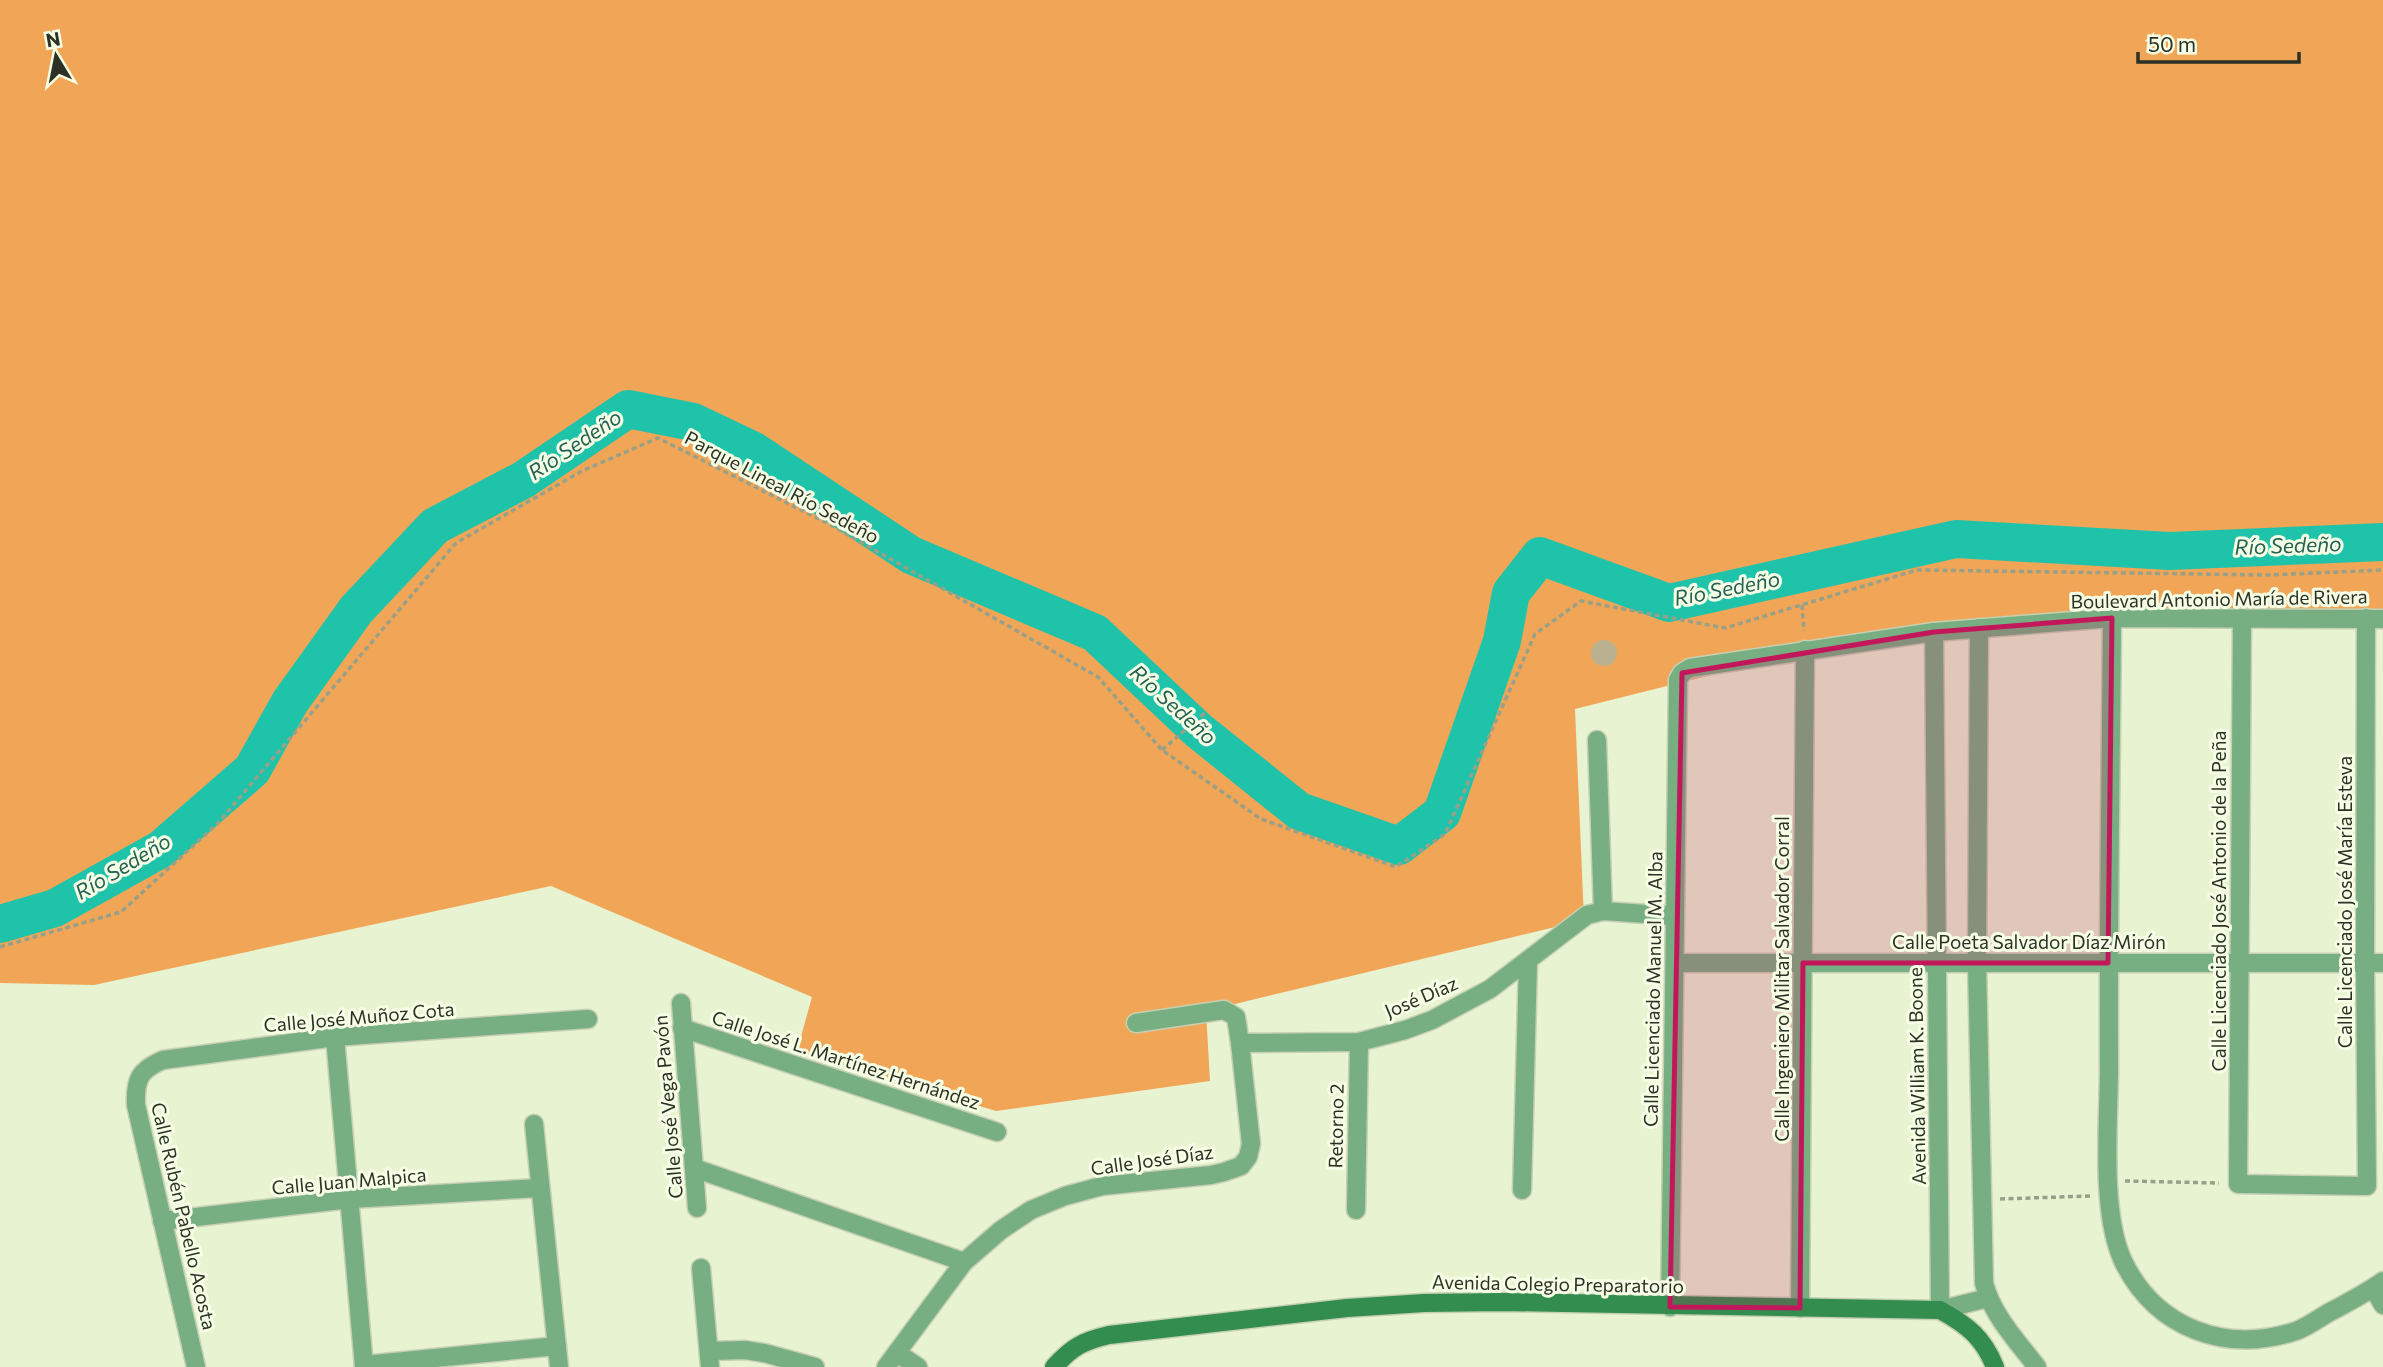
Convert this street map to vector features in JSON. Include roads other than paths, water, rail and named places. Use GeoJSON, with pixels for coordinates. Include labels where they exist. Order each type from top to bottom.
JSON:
{"type":"FeatureCollection","features":[{"type":"Feature","properties":{"kind":"street","name":"Boulevard Antonio María de Rivera"},"geometry":{"type":"LineString","coordinates":[[1682,673],[1690,668],[1805,650],[1979,628],[2112,618],[2375,619]]}},
{"type":"Feature","properties":{"kind":"street"},"geometry":{"type":"LineString","coordinates":[[2112,618],[2108,962],[2109,1188],[2113,1225],[2122,1259],[2138,1287],[2164,1313],[2199,1332],[2227,1340],[2262,1340],[2299,1330],[2378,1285],[2383,1306]]}},
{"type":"Feature","properties":{"kind":"street","name":"Calle Licenciado José Antonio de la Peña"},"geometry":{"type":"LineString","coordinates":[[2238,1184],[2242,618]]}},
{"type":"Feature","properties":{"kind":"street","name":"Calle Licenciado José María Esteva"},"geometry":{"type":"LineString","coordinates":[[2238,1184],[2368,1186],[2374,963],[2375,619]]}},
{"type":"Feature","properties":{"kind":"street"},"geometry":{"type":"LineString","coordinates":[[1979,628],[1977,962],[1984,1283],[1988,1298],[2037,1367]]}},
{"type":"Feature","properties":{"kind":"street","name":"Avenida William K. Boone"},"geometry":{"type":"LineString","coordinates":[[1934,632],[1940,1310]]}},
{"type":"Feature","properties":{"kind":"street","name":"Calle Ingeniero Militar Salvador Corral"},"geometry":{"type":"LineString","coordinates":[[1800,1308],[1805,650]]}},
{"type":"Feature","properties":{"kind":"street","name":"Calle Licenciado Manuel M. Alba"},"geometry":{"type":"LineString","coordinates":[[1670,1307],[1678,680],[1682,673]]}},
{"type":"Feature","properties":{"kind":"street"},"geometry":{"type":"LineString","coordinates":[[1597,740],[1603,912]]}},
{"type":"Feature","properties":{"kind":"street","name":"José Díaz"},"geometry":{"type":"LineString","coordinates":[[1240,1043],[1359,1042],[1405,1030],[1432,1020],[1490,989],[1587,915],[1603,912],[1675,916]]}},
{"type":"Feature","properties":{"kind":"street"},"geometry":{"type":"LineString","coordinates":[[1521,1191],[1528,962]]}},
{"type":"Feature","properties":{"kind":"street","name":"Calle Poeta Salvador Díaz Mirón"},"geometry":{"type":"LineString","coordinates":[[1676,963],[2374,963]]}},
{"type":"Feature","properties":{"kind":"street","name":"Calle José Vega Pavón"},"geometry":{"type":"LineString","coordinates":[[681,1003],[698,1208]]}},
{"type":"Feature","properties":{"kind":"street"},"geometry":{"type":"LineString","coordinates":[[1136,1023],[1224,1010],[1237,1017],[1240,1043]]}},
{"type":"Feature","properties":{"kind":"street","name":"Calle José Muñoz Cota"},"geometry":{"type":"LineString","coordinates":[[141,1075],[149,1066],[163,1059],[335,1037],[588,1019]]}},
{"type":"Feature","properties":{"kind":"street","name":"Calle José L. Martínez Hernández"},"geometry":{"type":"LineString","coordinates":[[682,1028],[997,1132]]}},
{"type":"Feature","properties":{"kind":"street"},"geometry":{"type":"LineString","coordinates":[[335,1037],[364,1366],[557,1346]]}},
{"type":"Feature","properties":{"kind":"street","name":"Retorno 2"},"geometry":{"type":"LineString","coordinates":[[1356,1210],[1359,1042]]}},
{"type":"Feature","properties":{"kind":"street","name":"Calle José Díaz"},"geometry":{"type":"LineString","coordinates":[[918,1367],[892,1360],[964,1262],[1001,1230],[1031,1210],[1065,1196],[1102,1186],[1211,1175],[1241,1166],[1248,1157],[1251,1144],[1240,1043]]}},
{"type":"Feature","properties":{"kind":"street","name":"Calle Rubén Pabello Acosta"},"geometry":{"type":"LineString","coordinates":[[141,1075],[135,1087],[136,1105],[196,1367]]}},
{"type":"Feature","properties":{"kind":"street"},"geometry":{"type":"LineString","coordinates":[[534,1124],[559,1367]]}},
{"type":"Feature","properties":{"kind":"street"},"geometry":{"type":"LineString","coordinates":[[694,1168],[964,1262]]}},
{"type":"Feature","properties":{"kind":"street","name":"Calle Juan Malpica"},"geometry":{"type":"LineString","coordinates":[[162,1221],[350,1199],[539,1188]]}},
{"type":"Feature","properties":{"kind":"street"},"geometry":{"type":"LineString","coordinates":[[701,1268],[709,1359],[745,1350],[815,1367]]}},
{"type":"Feature","properties":{"kind":"street","name":"Avenida Colegio Preparatorio"},"geometry":{"type":"LineString","coordinates":[[1054,1367],[1068,1351],[1085,1341],[1110,1335],[1347,1308],[1506,1302],[1940,1310],[1988,1298]]}},
{"type":"Feature","properties":{"kind":"street"},"geometry":{"type":"LineString","coordinates":[[1940,1310],[1966,1324],[1981,1341],[1995,1367]]}},
{"type":"Feature","properties":{"kind":"waterway","name":"Río Sedeño"},"geometry":{"type":"LineString","coordinates":[[0,924],[55,908],[161,849],[252,770],[290,702],[356,610],[435,526],[523,480],[628,409],[693,422],[754,451],[911,555],[1095,633],[1198,730],[1299,811],[1399,846],[1442,813],[1502,641],[1511,593],[1540,556],[1669,603],[1956,539],[2170,551],[2383,542]]}}]}
